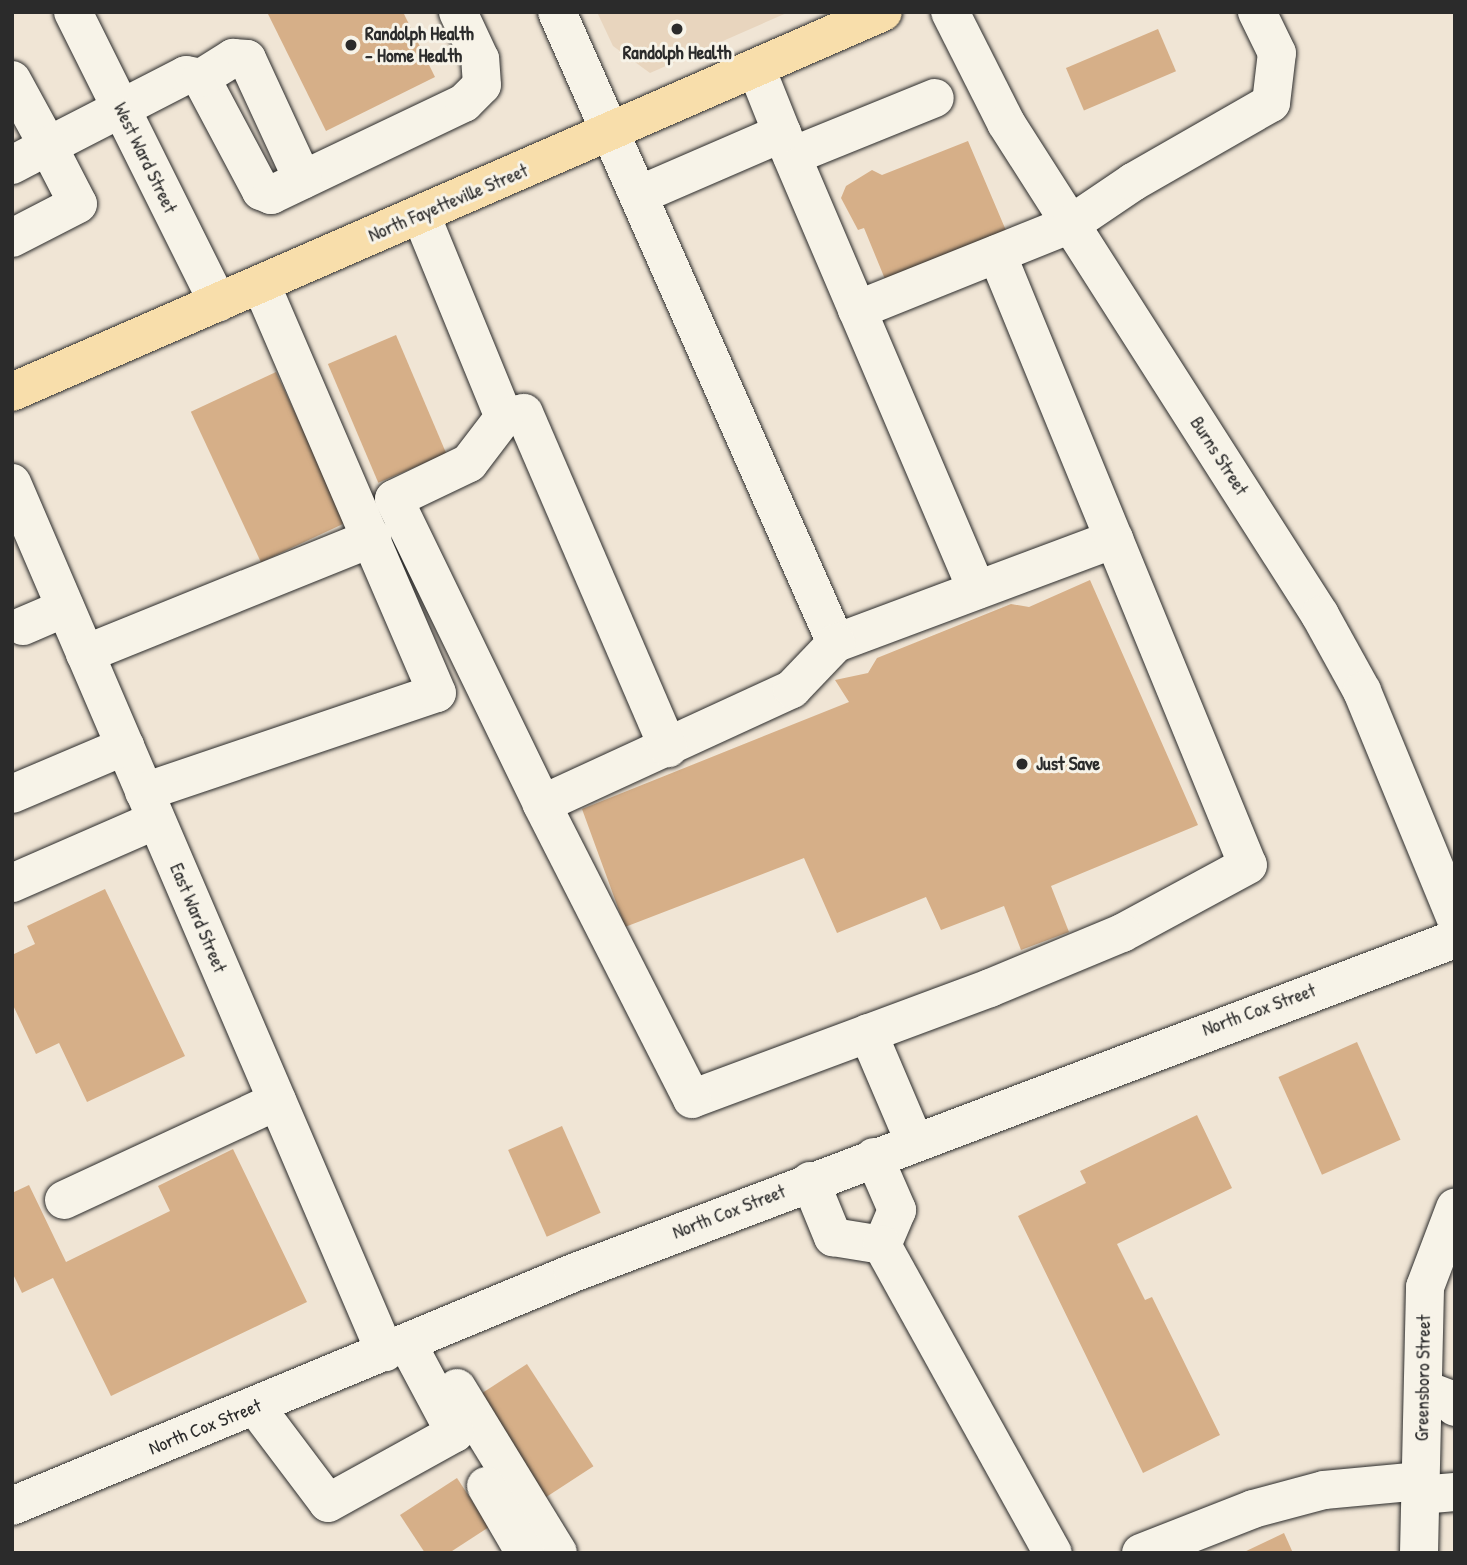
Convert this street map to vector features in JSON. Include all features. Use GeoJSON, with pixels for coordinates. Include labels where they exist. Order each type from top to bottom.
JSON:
{"type":"FeatureCollection","features":[{"type":"Feature","properties":{"kind":"main road","name":"North Fayetteville Street"},"geometry":{"type":"LineString","coordinates":[[12,392],[883,12]]}},
{"type":"Feature","properties":{"kind":"street","name":"West Ward Street"},"geometry":{"type":"LineString","coordinates":[[73,12],[218,303]]}},
{"type":"Feature","properties":{"kind":"street"},"geometry":{"type":"LineString","coordinates":[[201,78],[261,191],[271,195],[464,103],[482,85],[480,59],[458,12]]}},
{"type":"Feature","properties":{"kind":"street"},"geometry":{"type":"LineString","coordinates":[[557,12],[836,643]]}},
{"type":"Feature","properties":{"kind":"street","name":"Burns Street"},"geometry":{"type":"LineString","coordinates":[[950,12],[1006,123],[1320,615],[1362,691],[1455,917]]}},
{"type":"Feature","properties":{"kind":"street"},"geometry":{"type":"LineString","coordinates":[[857,310],[1071,224],[1133,182],[1271,103],[1277,52],[1257,12]]}},
{"type":"Feature","properties":{"kind":"street"},"geometry":{"type":"LineString","coordinates":[[12,165],[186,75],[201,78],[233,58],[247,59],[303,180]]}},
{"type":"Feature","properties":{"kind":"street"},"geometry":{"type":"LineString","coordinates":[[756,68],[977,590]]}},
{"type":"Feature","properties":{"kind":"street"},"geometry":{"type":"LineString","coordinates":[[12,79],[78,204],[12,238]]}},
{"type":"Feature","properties":{"kind":"street"},"geometry":{"type":"LineString","coordinates":[[639,195],[787,144],[935,98]]}},
{"type":"Feature","properties":{"kind":"street"},"geometry":{"type":"LineString","coordinates":[[421,215],[504,416]]}},
{"type":"Feature","properties":{"kind":"street"},"geometry":{"type":"LineString","coordinates":[[668,748],[524,413],[504,416],[469,463],[394,499],[542,804],[692,1099],[1122,933],[1248,865],[997,254]]}},
{"type":"Feature","properties":{"kind":"street"},"geometry":{"type":"LineString","coordinates":[[12,883],[150,806],[437,693],[261,284]]}},
{"type":"Feature","properties":{"kind":"street","name":"East Ward Street"},"geometry":{"type":"LineString","coordinates":[[12,484],[277,1101],[408,1342]]}},
{"type":"Feature","properties":{"kind":"street"},"geometry":{"type":"LineString","coordinates":[[85,654],[372,538]]}},
{"type":"Feature","properties":{"kind":"street"},"geometry":{"type":"LineString","coordinates":[[542,804],[792,689],[836,643],[1114,539]]}},
{"type":"Feature","properties":{"kind":"street"},"geometry":{"type":"LineString","coordinates":[[23,626],[65,608]]}},
{"type":"Feature","properties":{"kind":"street"},"geometry":{"type":"LineString","coordinates":[[12,794],[125,746]]}},
{"type":"Feature","properties":{"kind":"street","name":"North Cox Street"},"geometry":{"type":"LineString","coordinates":[[12,1506],[408,1342],[810,1181],[1455,939]]}},
{"type":"Feature","properties":{"kind":"street"},"geometry":{"type":"LineString","coordinates":[[868,1033],[914,1141]]}},
{"type":"Feature","properties":{"kind":"street"},"geometry":{"type":"LineString","coordinates":[[64,1200],[277,1101]]}},
{"type":"Feature","properties":{"kind":"street"},"geometry":{"type":"LineString","coordinates":[[874,1157],[897,1210],[883,1245]]}},
{"type":"Feature","properties":{"kind":"street"},"geometry":{"type":"LineString","coordinates":[[810,1181],[833,1237],[883,1245]]}},
{"type":"Feature","properties":{"kind":"street","name":"Greensboro Street"},"geometry":{"type":"LineString","coordinates":[[1419,1553],[1432,1489],[1439,1398],[1425,1287],[1455,1208]]}},
{"type":"Feature","properties":{"kind":"street"},"geometry":{"type":"LineString","coordinates":[[883,1245],[1053,1553]]}},
{"type":"Feature","properties":{"kind":"street"},"geometry":{"type":"LineString","coordinates":[[408,1342],[455,1433],[525,1553]]}},
{"type":"Feature","properties":{"kind":"street"},"geometry":{"type":"LineString","coordinates":[[408,1342],[473,1418],[558,1553]]}},
{"type":"Feature","properties":{"kind":"street"},"geometry":{"type":"LineString","coordinates":[[255,1406],[328,1503],[455,1433]]}},
{"type":"Feature","properties":{"kind":"street"},"geometry":{"type":"LineString","coordinates":[[1141,1553],[1253,1509],[1324,1490],[1432,1489]]}},
{"type":"Feature","properties":{"kind":"shaded area","name":"Randolph Health"},"geometry":{"type":"Polygon","coordinates":[[[597,12],[789,12],[650,73],[613,46],[597,12]]]}},
{"type":"Feature","properties":{"kind":"building","name":"Randolph Health - Home Health"},"geometry":{"type":"Polygon","coordinates":[[[267,12],[403,12],[435,77],[326,131],[267,12]]]}},
{"type":"Feature","properties":{"kind":"building"},"geometry":{"type":"Polygon","coordinates":[[[1158,29],[1176,71],[1084,110],[1066,68],[1158,29]]]}},
{"type":"Feature","properties":{"kind":"building"},"geometry":{"type":"Polygon","coordinates":[[[968,141],[1010,240],[887,284],[864,228],[858,230],[841,198],[846,186],[872,170],[882,175],[968,141]]]}},
{"type":"Feature","properties":{"kind":"building"},"geometry":{"type":"Polygon","coordinates":[[[396,335],[446,454],[378,483],[328,364],[396,335]]]}},
{"type":"Feature","properties":{"kind":"building"},"geometry":{"type":"Polygon","coordinates":[[[276,372],[346,522],[261,562],[191,412],[276,372]]]}},
{"type":"Feature","properties":{"kind":"building","name":"Just Save"},"geometry":{"type":"Polygon","coordinates":[[[1090,580],[1198,825],[1051,886],[1069,932],[1021,950],[1004,906],[941,930],[926,897],[837,933],[804,858],[625,927],[582,809],[849,702],[835,680],[868,673],[877,658],[1011,604],[1029,607],[1090,580]]]}},
{"type":"Feature","properties":{"kind":"building"},"geometry":{"type":"Polygon","coordinates":[[[105,889],[185,1056],[87,1102],[59,1043],[36,1054],[12,1003],[12,955],[35,944],[27,926],[105,889]]]}},
{"type":"Feature","properties":{"kind":"building"},"geometry":{"type":"Polygon","coordinates":[[[1357,1042],[1401,1140],[1322,1175],[1278,1077],[1357,1042]]]}},
{"type":"Feature","properties":{"kind":"building"},"geometry":{"type":"Polygon","coordinates":[[[1197,1115],[1232,1188],[1117,1244],[1145,1300],[1152,1297],[1220,1435],[1143,1473],[1018,1216],[1086,1183],[1080,1171],[1197,1115]]]}},
{"type":"Feature","properties":{"kind":"building"},"geometry":{"type":"Polygon","coordinates":[[[562,1126],[601,1213],[547,1237],[508,1150],[562,1126]]]}},
{"type":"Feature","properties":{"kind":"building"},"geometry":{"type":"Polygon","coordinates":[[[233,1149],[307,1302],[111,1396],[53,1278],[22,1293],[12,1272],[12,1193],[29,1185],[66,1262],[170,1211],[158,1186],[233,1149]]]}},
{"type":"Feature","properties":{"kind":"building"},"geometry":{"type":"Polygon","coordinates":[[[527,1364],[593,1466],[536,1504],[469,1402],[527,1364]]]}},
{"type":"Feature","properties":{"kind":"building"},"geometry":{"type":"Polygon","coordinates":[[[457,1478],[489,1527],[449,1553],[425,1553],[400,1515],[457,1478]]]}},
{"type":"Feature","properties":{"kind":"building"},"geometry":{"type":"Polygon","coordinates":[[[1284,1533],[1293,1553],[1242,1553],[1284,1533]]]}},
{"type":"Feature","properties":{"kind":"place","name":"Randolph Health"},"geometry":{"type":"Point","coordinates":[677,29]}},
{"type":"Feature","properties":{"kind":"place","name":"Randolph Health - Home Health"},"geometry":{"type":"Point","coordinates":[351,45]}},
{"type":"Feature","properties":{"kind":"place","name":"Just Save"},"geometry":{"type":"Point","coordinates":[1022,764]}}]}
